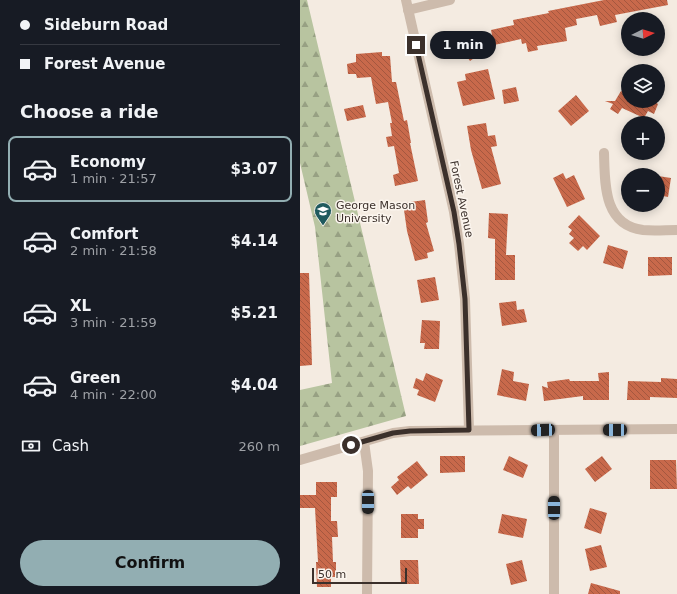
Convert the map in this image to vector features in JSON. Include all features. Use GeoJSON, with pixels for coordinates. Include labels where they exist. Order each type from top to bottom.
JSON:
{"type":"FeatureCollection","features":[{"type":"Feature","properties":{"kind":"street"},"geometry":{"type":"LineString","coordinates":[[407,5],[450,0]]}},
{"type":"Feature","properties":{"kind":"street","name":"Forest Avenue"},"geometry":{"type":"LineString","coordinates":[[407,5],[454,212],[459,244],[465,299],[469,430]]}},
{"type":"Feature","properties":{"kind":"street"},"geometry":{"type":"LineString","coordinates":[[604,153],[606,191],[609,204],[614,213],[622,221],[632,227],[643,230],[677,230]]}},
{"type":"Feature","properties":{"kind":"street"},"geometry":{"type":"LineString","coordinates":[[300,460],[393,433],[410,431],[677,429]]}},
{"type":"Feature","properties":{"kind":"street"},"geometry":{"type":"LineString","coordinates":[[554,430],[554,594]]}},
{"type":"Feature","properties":{"kind":"street"},"geometry":{"type":"LineString","coordinates":[[364,442],[368,471],[367,594]]}},
{"type":"Feature","properties":{"kind":"green space","name":"George Mason University"},"geometry":{"type":"Polygon","coordinates":[[[300,0],[307,0],[406,416],[300,446],[300,390],[332,383],[315,227],[300,163],[300,0]]]}},
{"type":"Feature","properties":{"kind":"building"},"geometry":{"type":"Polygon","coordinates":[[[604,0],[667,0],[668,5],[631,12],[621,12],[621,14],[615,15],[617,22],[600,26],[597,15],[576,19],[577,25],[565,28],[567,41],[537,46],[538,50],[528,52],[526,43],[522,44],[521,39],[494,45],[491,30],[514,25],[513,20],[549,13],[548,11],[604,0]]]}},
{"type":"Feature","properties":{"kind":"building"},"geometry":{"type":"Polygon","coordinates":[[[470,31],[484,51],[470,61],[463,51],[458,54],[451,45],[470,31]]]}},
{"type":"Feature","properties":{"kind":"building"},"geometry":{"type":"Polygon","coordinates":[[[382,52],[382,56],[390,56],[392,82],[396,82],[404,121],[407,120],[418,181],[395,186],[393,175],[399,173],[394,146],[388,147],[386,137],[392,136],[390,123],[392,123],[388,102],[376,104],[371,77],[357,78],[356,74],[348,74],[347,64],[356,62],[356,54],[382,52]]]}},
{"type":"Feature","properties":{"kind":"building"},"geometry":{"type":"Polygon","coordinates":[[[488,69],[495,99],[463,106],[457,82],[466,80],[465,74],[488,69]]]}},
{"type":"Feature","properties":{"kind":"building"},"geometry":{"type":"Polygon","coordinates":[[[516,87],[519,101],[504,104],[502,90],[516,87]]]}},
{"type":"Feature","properties":{"kind":"building"},"geometry":{"type":"Polygon","coordinates":[[[621,91],[622,108],[618,114],[610,109],[613,104],[605,101],[615,101],[621,91]]]}},
{"type":"Feature","properties":{"kind":"building"},"geometry":{"type":"Polygon","coordinates":[[[576,95],[589,111],[571,126],[558,111],[576,95]]]}},
{"type":"Feature","properties":{"kind":"building"},"geometry":{"type":"Polygon","coordinates":[[[363,105],[366,117],[347,121],[344,109],[363,105]]]}},
{"type":"Feature","properties":{"kind":"building"},"geometry":{"type":"Polygon","coordinates":[[[622,108],[656,108],[654,114],[648,111],[645,116],[640,116],[622,108]]]}},
{"type":"Feature","properties":{"kind":"building"},"geometry":{"type":"Polygon","coordinates":[[[486,123],[488,136],[495,135],[497,146],[491,147],[501,184],[482,189],[471,150],[467,126],[486,123]]]}},
{"type":"Feature","properties":{"kind":"building"},"geometry":{"type":"Polygon","coordinates":[[[563,173],[566,179],[574,175],[585,199],[567,207],[553,178],[563,173]]]}},
{"type":"Feature","properties":{"kind":"building"},"geometry":{"type":"Polygon","coordinates":[[[665,177],[671,178],[668,197],[665,196],[665,177]]]}},
{"type":"Feature","properties":{"kind":"building"},"geometry":{"type":"Polygon","coordinates":[[[425,200],[428,222],[426,223],[434,251],[427,253],[428,258],[415,261],[407,231],[403,203],[425,200]]]}},
{"type":"Feature","properties":{"kind":"building"},"geometry":{"type":"Polygon","coordinates":[[[489,213],[508,214],[506,255],[515,255],[515,280],[495,280],[495,239],[488,238],[489,213]]]}},
{"type":"Feature","properties":{"kind":"building"},"geometry":{"type":"Polygon","coordinates":[[[579,215],[600,236],[587,250],[583,246],[578,251],[569,243],[574,238],[569,234],[572,230],[568,227],[579,215]]]}},
{"type":"Feature","properties":{"kind":"building"},"geometry":{"type":"Polygon","coordinates":[[[608,245],[628,251],[623,269],[603,263],[608,245]]]}},
{"type":"Feature","properties":{"kind":"building"},"geometry":{"type":"Polygon","coordinates":[[[648,257],[672,257],[672,275],[648,276],[648,257]]]}},
{"type":"Feature","properties":{"kind":"building"},"geometry":{"type":"Polygon","coordinates":[[[300,273],[309,273],[312,365],[300,366],[300,273]]]}},
{"type":"Feature","properties":{"kind":"building"},"geometry":{"type":"Polygon","coordinates":[[[435,277],[439,300],[421,303],[417,280],[435,277]]]}},
{"type":"Feature","properties":{"kind":"building"},"geometry":{"type":"Polygon","coordinates":[[[516,301],[517,310],[524,309],[527,322],[502,326],[499,303],[516,301]]]}},
{"type":"Feature","properties":{"kind":"building"},"geometry":{"type":"Polygon","coordinates":[[[422,320],[440,321],[439,349],[424,349],[425,343],[420,343],[422,320]]]}},
{"type":"Feature","properties":{"kind":"building"},"geometry":{"type":"Polygon","coordinates":[[[502,369],[514,372],[513,381],[529,384],[526,401],[497,395],[502,369]]]}},
{"type":"Feature","properties":{"kind":"building"},"geometry":{"type":"Polygon","coordinates":[[[609,372],[609,400],[583,400],[583,396],[544,401],[542,386],[548,388],[547,382],[569,379],[570,381],[599,381],[598,373],[609,372]]]}},
{"type":"Feature","properties":{"kind":"building"},"geometry":{"type":"Polygon","coordinates":[[[426,373],[443,380],[435,402],[417,395],[419,390],[413,388],[416,378],[423,381],[426,373]]]}},
{"type":"Feature","properties":{"kind":"building"},"geometry":{"type":"Polygon","coordinates":[[[661,378],[677,379],[677,398],[650,397],[650,400],[627,400],[628,381],[661,382],[661,378]]]}},
{"type":"Feature","properties":{"kind":"building"},"geometry":{"type":"Polygon","coordinates":[[[440,456],[465,456],[465,472],[440,473],[440,456]]]}},
{"type":"Feature","properties":{"kind":"building"},"geometry":{"type":"Polygon","coordinates":[[[509,456],[528,465],[523,478],[503,470],[509,456]]]}},
{"type":"Feature","properties":{"kind":"building"},"geometry":{"type":"Polygon","coordinates":[[[602,456],[612,469],[595,482],[585,469],[602,456]]]}},
{"type":"Feature","properties":{"kind":"building"},"geometry":{"type":"Polygon","coordinates":[[[650,460],[676,460],[677,489],[650,489],[650,460]]]}},
{"type":"Feature","properties":{"kind":"building"},"geometry":{"type":"Polygon","coordinates":[[[417,461],[428,475],[411,489],[408,486],[397,495],[391,487],[399,480],[397,477],[417,461]]]}},
{"type":"Feature","properties":{"kind":"building"},"geometry":{"type":"Polygon","coordinates":[[[316,482],[337,482],[337,497],[331,497],[331,521],[337,521],[338,537],[332,537],[333,562],[336,562],[336,577],[331,577],[331,587],[317,587],[316,562],[318,562],[315,508],[300,508],[300,495],[316,495],[316,482]]]}},
{"type":"Feature","properties":{"kind":"building"},"geometry":{"type":"Polygon","coordinates":[[[590,508],[607,513],[601,534],[584,528],[590,508]]]}},
{"type":"Feature","properties":{"kind":"building"},"geometry":{"type":"Polygon","coordinates":[[[401,514],[418,514],[418,519],[424,519],[424,529],[418,529],[418,538],[401,538],[401,514]]]}},
{"type":"Feature","properties":{"kind":"building"},"geometry":{"type":"Polygon","coordinates":[[[502,514],[527,519],[523,538],[498,533],[502,514]]]}},
{"type":"Feature","properties":{"kind":"building"},"geometry":{"type":"Polygon","coordinates":[[[601,545],[607,567],[590,571],[585,549],[601,545]]]}},
{"type":"Feature","properties":{"kind":"building"},"geometry":{"type":"Polygon","coordinates":[[[400,560],[418,560],[419,584],[401,584],[400,560]]]}},
{"type":"Feature","properties":{"kind":"building"},"geometry":{"type":"Polygon","coordinates":[[[522,560],[527,581],[511,585],[506,564],[522,560]]]}},
{"type":"Feature","properties":{"kind":"building"},"geometry":{"type":"Polygon","coordinates":[[[591,583],[620,591],[620,594],[588,594],[591,583]]]}},
{"type":"Feature","properties":{"kind":"place","name":"George Mason University"},"geometry":{"type":"Point","coordinates":[323,226]}},
{"type":"Feature","properties":{"kind":"route"},"geometry":{"type":"LineString","coordinates":[[351,445],[393,433],[410,431],[469,430],[465,299],[459,244],[454,212],[416,45]]}}]}
